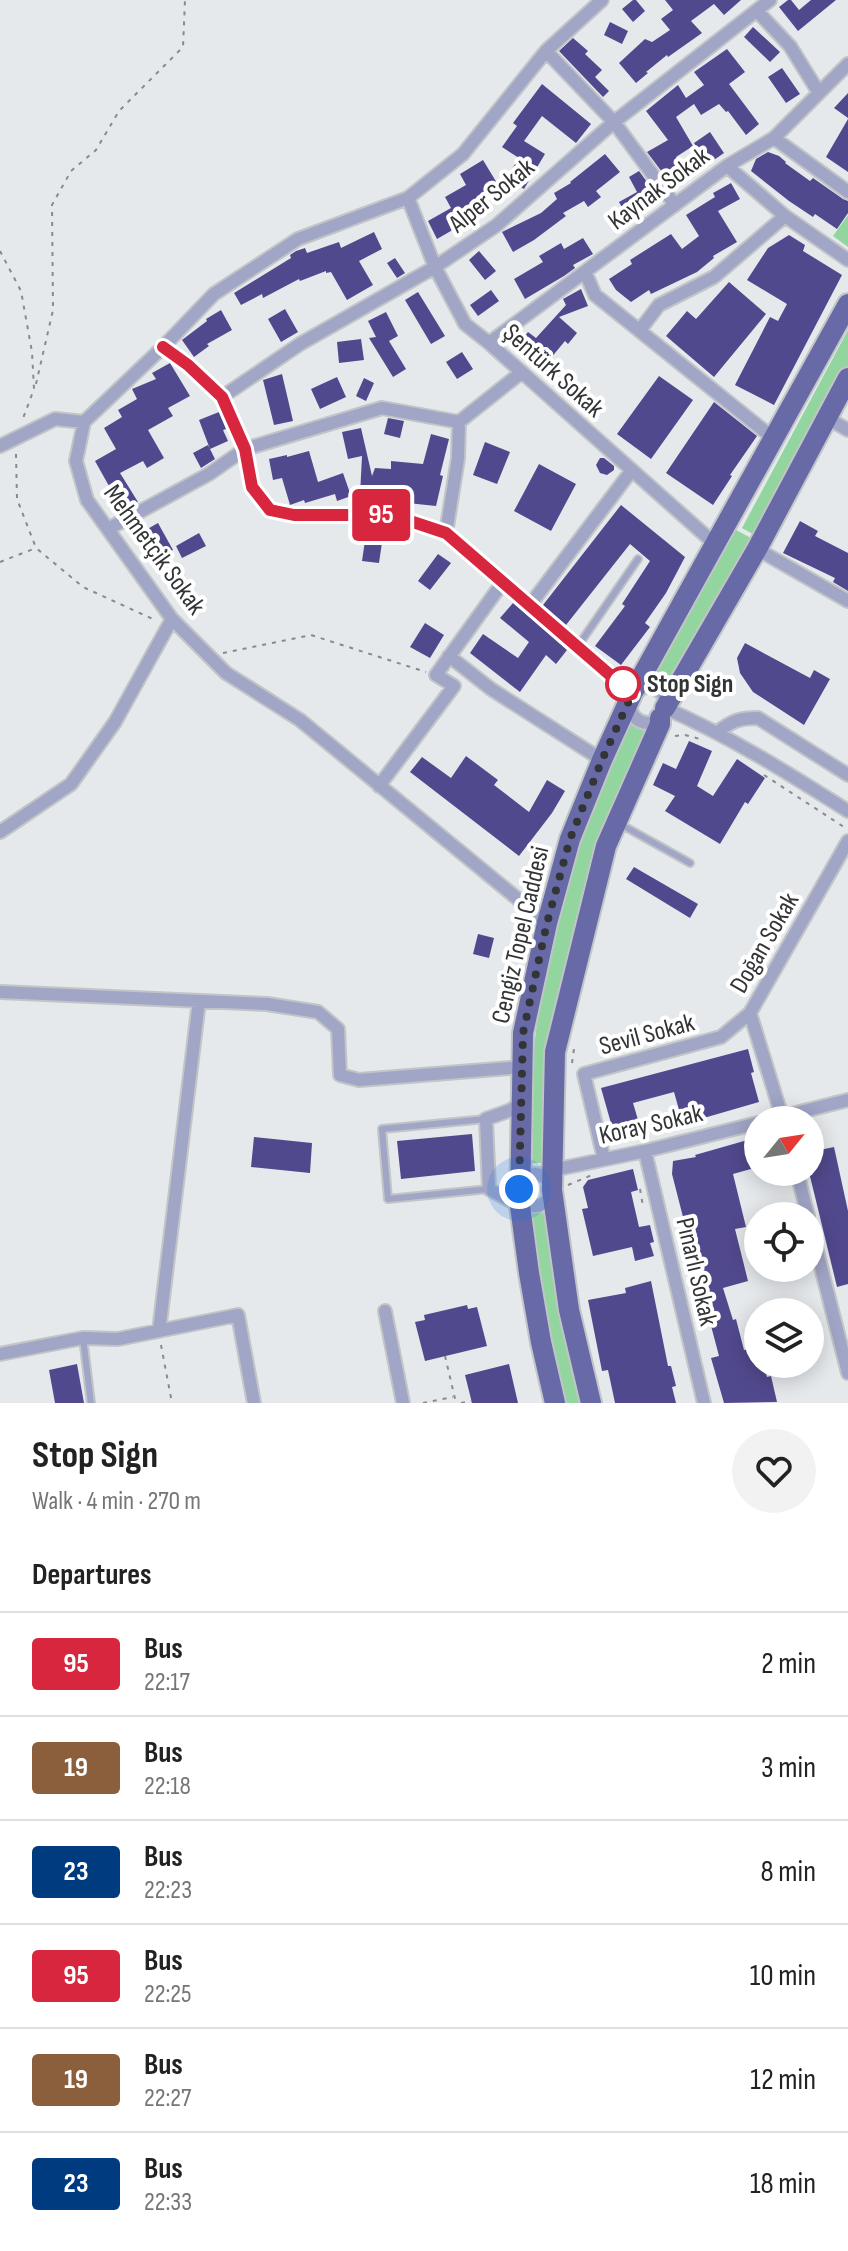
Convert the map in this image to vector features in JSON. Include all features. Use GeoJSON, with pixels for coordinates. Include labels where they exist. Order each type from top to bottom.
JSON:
{"type":"FeatureCollection","features":[{"type":"Feature","properties":{"kind":"main road","name":"Cengiz Topel Caddesi"},"geometry":{"type":"LineString","coordinates":[[555,1403],[529,1273],[520,1198],[523,1033],[547,923],[570,839],[632,694],[848,304]]}},
{"type":"Feature","properties":{"kind":"main road"},"geometry":{"type":"LineString","coordinates":[[591,1403],[569,1310],[558,1182],[555,1052],[606,846],[660,724],[665,721],[848,378]]}},
{"type":"Feature","properties":{"kind":"street"},"geometry":{"type":"LineString","coordinates":[[0,446],[55,419],[84,422],[214,294],[298,239],[408,198],[463,154],[546,51],[602,0]]}},
{"type":"Feature","properties":{"kind":"street"},"geometry":{"type":"LineString","coordinates":[[764,4],[819,93]]}},
{"type":"Feature","properties":{"kind":"street","name":"Alper Sokak"},"geometry":{"type":"LineString","coordinates":[[222,397],[300,344],[435,267],[497,225],[614,122],[764,4]]}},
{"type":"Feature","properties":{"kind":"street"},"geometry":{"type":"LineString","coordinates":[[546,51],[614,122],[675,205]]}},
{"type":"Feature","properties":{"kind":"street","name":"Kaynak Sokak"},"geometry":{"type":"LineString","coordinates":[[489,343],[727,166],[774,138],[848,64]]}},
{"type":"Feature","properties":{"kind":"street"},"geometry":{"type":"LineString","coordinates":[[774,138],[848,192]]}},
{"type":"Feature","properties":{"kind":"street"},"geometry":{"type":"LineString","coordinates":[[727,166],[785,216],[848,260]]}},
{"type":"Feature","properties":{"kind":"street","name":"Şentürk Sokak"},"geometry":{"type":"LineString","coordinates":[[408,198],[435,267],[465,324],[715,544]]}},
{"type":"Feature","properties":{"kind":"street"},"geometry":{"type":"LineString","coordinates":[[640,330],[659,305],[714,277],[785,216]]}},
{"type":"Feature","properties":{"kind":"street"},"geometry":{"type":"LineString","coordinates":[[585,272],[595,295],[773,438]]}},
{"type":"Feature","properties":{"kind":"street"},"geometry":{"type":"LineString","coordinates":[[163,347],[188,365],[222,397],[245,449],[252,487],[270,510],[294,515],[392,515],[446,533],[632,694]]}},
{"type":"Feature","properties":{"kind":"street"},"geometry":{"type":"LineString","coordinates":[[108,529],[209,474],[245,449],[382,408],[459,422],[522,372]]}},
{"type":"Feature","properties":{"kind":"street"},"geometry":{"type":"LineString","coordinates":[[827,418],[848,430]]}},
{"type":"Feature","properties":{"kind":"street","name":"Mehmetçik Sokak"},"geometry":{"type":"LineString","coordinates":[[84,422],[76,461],[87,500],[170,622],[210,655],[226,673],[300,720],[547,923]]}},
{"type":"Feature","properties":{"kind":"street"},"geometry":{"type":"LineString","coordinates":[[446,533],[458,458],[459,422]]}},
{"type":"Feature","properties":{"kind":"street"},"geometry":{"type":"LineString","coordinates":[[530,605],[632,470]]}},
{"type":"Feature","properties":{"kind":"street"},"geometry":{"type":"LineString","coordinates":[[757,549],[848,601]]}},
{"type":"Feature","properties":{"kind":"street"},"geometry":{"type":"LineString","coordinates":[[379,786],[454,686],[436,675],[503,582]]}},
{"type":"Feature","properties":{"kind":"street"},"geometry":{"type":"LineString","coordinates":[[0,832],[71,784],[115,722],[170,622]]}},
{"type":"Feature","properties":{"kind":"street"},"geometry":{"type":"LineString","coordinates":[[449,656],[491,689],[602,760]]}},
{"type":"Feature","properties":{"kind":"street"},"geometry":{"type":"LineString","coordinates":[[632,694],[644,687],[655,689],[664,697],[665,721]]}},
{"type":"Feature","properties":{"kind":"street"},"geometry":{"type":"LineString","coordinates":[[632,694],[631,710],[638,720],[649,723],[665,721],[718,732],[848,811]]}},
{"type":"Feature","properties":{"kind":"street"},"geometry":{"type":"LineString","coordinates":[[718,732],[730,722],[758,718],[848,775]]}},
{"type":"Feature","properties":{"kind":"street","name":"Doğan Sokak"},"geometry":{"type":"LineString","coordinates":[[779,1106],[750,1013],[845,837]]}},
{"type":"Feature","properties":{"kind":"street"},"geometry":{"type":"LineString","coordinates":[[0,992],[267,1004],[318,1012],[338,1029],[340,1075],[359,1080],[522,1067]]}},
{"type":"Feature","properties":{"kind":"street"},"geometry":{"type":"LineString","coordinates":[[159,1331],[199,1001]]}},
{"type":"Feature","properties":{"kind":"street","name":"Sevil Sokak"},"geometry":{"type":"LineString","coordinates":[[604,1159],[584,1074],[721,1037],[750,1013]]}},
{"type":"Feature","properties":{"kind":"street"},"geometry":{"type":"LineString","coordinates":[[824,1107],[848,1100]]}},
{"type":"Feature","properties":{"kind":"street"},"geometry":{"type":"LineString","coordinates":[[522,1102],[511,1110],[486,1119],[489,1189],[520,1198],[524,1178],[528,1175],[539,1174],[558,1182]]}},
{"type":"Feature","properties":{"kind":"street","name":"Koray Sokak"},"geometry":{"type":"LineString","coordinates":[[520,1198],[520,1194],[525,1202],[535,1206],[545,1203],[558,1182],[604,1159],[744,1126]]}},
{"type":"Feature","properties":{"kind":"street","name":"Pınarlı Sokak"},"geometry":{"type":"LineString","coordinates":[[645,1151],[704,1403]]}},
{"type":"Feature","properties":{"kind":"street"},"geometry":{"type":"LineString","coordinates":[[824,1279],[848,1373]]}},
{"type":"Feature","properties":{"kind":"street"},"geometry":{"type":"LineString","coordinates":[[385,1311],[403,1403]]}},
{"type":"Feature","properties":{"kind":"street"},"geometry":{"type":"LineString","coordinates":[[0,1354],[83,1338],[118,1339],[238,1315],[254,1403]]}},
{"type":"Feature","properties":{"kind":"lane"},"geometry":{"type":"LineString","coordinates":[[578,646],[638,559]]}},
{"type":"Feature","properties":{"kind":"lane"},"geometry":{"type":"LineString","coordinates":[[617,822],[690,863]]}},
{"type":"Feature","properties":{"kind":"lane"},"geometry":{"type":"LineString","coordinates":[[486,1119],[382,1129],[388,1199],[489,1189]]}},
{"type":"Feature","properties":{"kind":"lane"},"geometry":{"type":"LineString","coordinates":[[83,1338],[91,1403]]}},
{"type":"Feature","properties":{"kind":"path"},"geometry":{"type":"LineString","coordinates":[[170,622],[83,587],[36,548],[17,499],[15,439],[34,389],[53,310],[52,205],[71,171],[96,150],[119,111],[183,47],[185,0]]}},
{"type":"Feature","properties":{"kind":"path"},"geometry":{"type":"LineString","coordinates":[[0,251],[21,291],[32,352],[34,389]]}},
{"type":"Feature","properties":{"kind":"path"},"geometry":{"type":"LineString","coordinates":[[0,562],[36,548]]}},
{"type":"Feature","properties":{"kind":"path"},"geometry":{"type":"LineString","coordinates":[[210,655],[311,635],[436,675]]}},
{"type":"Feature","properties":{"kind":"path"},"geometry":{"type":"LineString","coordinates":[[665,721],[685,735],[700,739]]}},
{"type":"Feature","properties":{"kind":"path"},"geometry":{"type":"LineString","coordinates":[[754,769],[844,827],[845,837]]}},
{"type":"Feature","properties":{"kind":"path"},"geometry":{"type":"LineString","coordinates":[[572,1071],[575,1043]]}},
{"type":"Feature","properties":{"kind":"path"},"geometry":{"type":"LineString","coordinates":[[558,1182],[595,1174]]}},
{"type":"Feature","properties":{"kind":"path"},"geometry":{"type":"LineString","coordinates":[[638,1182],[643,1206]]}},
{"type":"Feature","properties":{"kind":"path"},"geometry":{"type":"LineString","coordinates":[[159,1331],[172,1403]]}},
{"type":"Feature","properties":{"kind":"path"},"geometry":{"type":"LineString","coordinates":[[445,1356],[456,1403]]}},
{"type":"Feature","properties":{"kind":"path"},"geometry":{"type":"LineString","coordinates":[[423,1403],[454,1397]]}},
{"type":"Feature","properties":{"kind":"path"},"geometry":{"type":"LineString","coordinates":[[461,1403],[472,1401]]}},
{"type":"Feature","properties":{"kind":"green space"},"geometry":{"type":"Polygon","coordinates":[[[848,215],[848,247],[833,236],[848,215]]]}},
{"type":"Feature","properties":{"kind":"green space"},"geometry":{"type":"Polygon","coordinates":[[[848,330],[848,370],[758,537],[742,528],[848,330]]]}},
{"type":"Feature","properties":{"kind":"green space"},"geometry":{"type":"Polygon","coordinates":[[[736,530],[751,538],[667,691],[649,682],[736,530]]]}},
{"type":"Feature","properties":{"kind":"green space"},"geometry":{"type":"Polygon","coordinates":[[[631,723],[646,731],[600,839],[573,931],[560,1008],[544,1163],[525,1163],[524,1133],[542,980],[586,822],[631,723]]]}},
{"type":"Feature","properties":{"kind":"green space"},"geometry":{"type":"Polygon","coordinates":[[[531,1213],[547,1213],[582,1403],[563,1403],[541,1295],[531,1213]]]}},
{"type":"Feature","properties":{"kind":"building"},"geometry":{"type":"Polygon","coordinates":[[[633,0],[645,11],[633,22],[622,9],[633,0]]]}},
{"type":"Feature","properties":{"kind":"building"},"geometry":{"type":"Polygon","coordinates":[[[665,0],[741,0],[724,15],[714,4],[691,21],[702,33],[667,55],[636,83],[619,63],[645,39],[652,42],[670,30],[661,19],[673,10],[665,0]]]}},
{"type":"Feature","properties":{"kind":"building"},"geometry":{"type":"Polygon","coordinates":[[[788,0],[799,10],[811,0],[836,0],[798,31],[779,7],[788,0]]]}},
{"type":"Feature","properties":{"kind":"building"},"geometry":{"type":"Polygon","coordinates":[[[610,22],[628,31],[622,44],[604,35],[610,22]]]}},
{"type":"Feature","properties":{"kind":"building"},"geometry":{"type":"Polygon","coordinates":[[[753,27],[780,52],[770,62],[744,37],[753,27]]]}},
{"type":"Feature","properties":{"kind":"building"},"geometry":{"type":"Polygon","coordinates":[[[573,38],[602,70],[595,77],[609,91],[603,97],[559,51],[573,38]]]}},
{"type":"Feature","properties":{"kind":"building"},"geometry":{"type":"Polygon","coordinates":[[[727,49],[745,72],[729,84],[759,124],[746,135],[719,104],[701,115],[694,104],[676,117],[693,146],[676,157],[689,178],[674,188],[647,152],[668,140],[646,111],[678,85],[686,98],[704,85],[694,72],[727,49]]]}},
{"type":"Feature","properties":{"kind":"building"},"geometry":{"type":"Polygon","coordinates":[[[782,68],[800,94],[786,103],[768,77],[782,68]]]}},
{"type":"Feature","properties":{"kind":"building"},"geometry":{"type":"Polygon","coordinates":[[[542,84],[591,124],[576,143],[542,116],[524,141],[545,154],[524,189],[506,178],[519,158],[502,147],[517,126],[513,123],[542,84]]]}},
{"type":"Feature","properties":{"kind":"building"},"geometry":{"type":"Polygon","coordinates":[[[848,93],[848,118],[834,108],[848,93]]]}},
{"type":"Feature","properties":{"kind":"building"},"geometry":{"type":"Polygon","coordinates":[[[848,119],[848,172],[826,157],[848,119]]]}},
{"type":"Feature","properties":{"kind":"building"},"geometry":{"type":"Polygon","coordinates":[[[710,132],[724,153],[708,164],[694,143],[710,132]]]}},
{"type":"Feature","properties":{"kind":"building"},"geometry":{"type":"Polygon","coordinates":[[[768,152],[779,156],[810,181],[813,178],[848,201],[848,213],[837,229],[789,201],[751,171],[756,159],[768,152]]]}},
{"type":"Feature","properties":{"kind":"building"},"geometry":{"type":"Polygon","coordinates":[[[605,154],[620,172],[596,191],[601,197],[588,207],[584,201],[563,213],[566,216],[513,252],[502,232],[541,213],[557,199],[554,193],[605,154]]]}},
{"type":"Feature","properties":{"kind":"building"},"geometry":{"type":"Polygon","coordinates":[[[483,160],[500,188],[469,207],[473,213],[437,239],[428,221],[451,208],[445,197],[466,185],[460,174],[483,160]]]}},
{"type":"Feature","properties":{"kind":"building"},"geometry":{"type":"Polygon","coordinates":[[[639,171],[661,201],[629,220],[619,202],[637,192],[629,177],[639,171]]]}},
{"type":"Feature","properties":{"kind":"building"},"geometry":{"type":"Polygon","coordinates":[[[731,183],[740,199],[718,211],[737,242],[713,256],[697,272],[651,294],[649,290],[631,302],[616,290],[609,279],[632,264],[630,260],[671,234],[682,249],[699,236],[686,215],[731,183]]]}},
{"type":"Feature","properties":{"kind":"building"},"geometry":{"type":"Polygon","coordinates":[[[374,232],[382,249],[359,261],[373,285],[347,300],[331,272],[326,271],[299,279],[263,298],[262,294],[241,305],[234,293],[291,258],[290,255],[296,251],[305,248],[307,253],[339,242],[341,248],[374,232]]]}},
{"type":"Feature","properties":{"kind":"building"},"geometry":{"type":"Polygon","coordinates":[[[789,235],[805,245],[803,251],[842,275],[774,405],[735,385],[770,317],[778,321],[787,304],[747,280],[768,248],[789,235]]]}},
{"type":"Feature","properties":{"kind":"building"},"geometry":{"type":"Polygon","coordinates":[[[583,238],[593,254],[525,299],[514,279],[543,262],[539,256],[561,243],[564,249],[583,238]]]}},
{"type":"Feature","properties":{"kind":"building"},"geometry":{"type":"Polygon","coordinates":[[[479,251],[496,271],[485,280],[469,260],[479,251]]]}},
{"type":"Feature","properties":{"kind":"building"},"geometry":{"type":"Polygon","coordinates":[[[395,258],[405,273],[397,278],[387,263],[395,258]]]}},
{"type":"Feature","properties":{"kind":"building"},"geometry":{"type":"Polygon","coordinates":[[[729,282],[766,314],[714,377],[666,336],[687,311],[696,319],[729,282]]]}},
{"type":"Feature","properties":{"kind":"building"},"geometry":{"type":"Polygon","coordinates":[[[581,289],[588,306],[559,317],[577,333],[568,344],[565,341],[545,365],[519,343],[528,332],[536,338],[566,305],[563,299],[581,289]]]}},
{"type":"Feature","properties":{"kind":"building"},"geometry":{"type":"Polygon","coordinates":[[[491,290],[499,301],[478,316],[470,305],[491,290]]]}},
{"type":"Feature","properties":{"kind":"building"},"geometry":{"type":"Polygon","coordinates":[[[418,292],[445,336],[431,344],[405,300],[418,292]]]}},
{"type":"Feature","properties":{"kind":"building"},"geometry":{"type":"Polygon","coordinates":[[[285,309],[298,332],[281,342],[268,319],[285,309]]]}},
{"type":"Feature","properties":{"kind":"building"},"geometry":{"type":"Polygon","coordinates":[[[221,310],[232,330],[207,344],[209,346],[194,357],[182,340],[221,310]]]}},
{"type":"Feature","properties":{"kind":"building"},"geometry":{"type":"Polygon","coordinates":[[[386,312],[398,336],[389,341],[406,369],[393,377],[369,338],[376,337],[368,321],[386,312]]]}},
{"type":"Feature","properties":{"kind":"building"},"geometry":{"type":"Polygon","coordinates":[[[361,339],[364,360],[339,363],[337,342],[361,339]]]}},
{"type":"Feature","properties":{"kind":"building"},"geometry":{"type":"Polygon","coordinates":[[[462,352],[473,369],[457,379],[446,362],[462,352]]]}},
{"type":"Feature","properties":{"kind":"building"},"geometry":{"type":"Polygon","coordinates":[[[170,363],[190,396],[168,408],[173,416],[148,430],[164,458],[147,468],[143,461],[120,473],[138,502],[123,511],[95,461],[116,449],[104,428],[122,417],[118,410],[137,399],[132,389],[156,379],[152,373],[170,363]]]}},
{"type":"Feature","properties":{"kind":"building"},"geometry":{"type":"Polygon","coordinates":[[[282,374],[293,421],[274,425],[263,380],[282,374]]]}},
{"type":"Feature","properties":{"kind":"building"},"geometry":{"type":"Polygon","coordinates":[[[659,376],[693,400],[651,459],[617,434],[659,376]]]}},
{"type":"Feature","properties":{"kind":"building"},"geometry":{"type":"Polygon","coordinates":[[[337,377],[346,397],[320,409],[311,389],[337,377]]]}},
{"type":"Feature","properties":{"kind":"building"},"geometry":{"type":"Polygon","coordinates":[[[364,378],[374,383],[366,401],[356,396],[364,378]]]}},
{"type":"Feature","properties":{"kind":"building"},"geometry":{"type":"Polygon","coordinates":[[[714,402],[757,436],[713,505],[666,473],[714,402]]]}},
{"type":"Feature","properties":{"kind":"building"},"geometry":{"type":"Polygon","coordinates":[[[219,412],[228,441],[210,449],[199,420],[219,412]]]}},
{"type":"Feature","properties":{"kind":"building"},"geometry":{"type":"Polygon","coordinates":[[[388,418],[404,421],[400,438],[384,434],[388,418]]]}},
{"type":"Feature","properties":{"kind":"building"},"geometry":{"type":"Polygon","coordinates":[[[361,428],[372,476],[375,468],[391,469],[391,461],[423,464],[431,434],[449,439],[436,506],[389,501],[389,496],[360,495],[362,456],[348,459],[342,432],[361,428]]]}},
{"type":"Feature","properties":{"kind":"building"},"geometry":{"type":"Polygon","coordinates":[[[485,442],[510,452],[497,484],[473,475],[485,442]]]}},
{"type":"Feature","properties":{"kind":"building"},"geometry":{"type":"Polygon","coordinates":[[[208,445],[215,459],[201,468],[193,453],[208,445]]]}},
{"type":"Feature","properties":{"kind":"building"},"geometry":{"type":"Polygon","coordinates":[[[309,451],[318,482],[343,473],[351,496],[337,501],[335,494],[290,505],[282,478],[273,480],[269,459],[309,451]]]}},
{"type":"Feature","properties":{"kind":"building"},"geometry":{"type":"Polygon","coordinates":[[[600,458],[614,466],[614,470],[607,475],[600,473],[596,465],[600,458]]]}},
{"type":"Feature","properties":{"kind":"building"},"geometry":{"type":"Polygon","coordinates":[[[539,464],[576,484],[551,531],[514,511],[539,464]]]}},
{"type":"Feature","properties":{"kind":"building"},"geometry":{"type":"Polygon","coordinates":[[[621,505],[685,557],[666,593],[645,623],[650,627],[621,665],[595,646],[625,606],[622,604],[650,561],[630,544],[566,625],[543,605],[621,505]]]}},
{"type":"Feature","properties":{"kind":"building"},"geometry":{"type":"Polygon","coordinates":[[[800,521],[818,531],[815,536],[848,553],[848,591],[833,582],[835,578],[783,553],[800,521]]]}},
{"type":"Feature","properties":{"kind":"building"},"geometry":{"type":"Polygon","coordinates":[[[158,523],[173,550],[150,563],[135,536],[158,523]]]}},
{"type":"Feature","properties":{"kind":"building"},"geometry":{"type":"Polygon","coordinates":[[[367,527],[384,529],[379,563],[362,561],[367,527]]]}},
{"type":"Feature","properties":{"kind":"building"},"geometry":{"type":"Polygon","coordinates":[[[199,533],[206,546],[182,558],[176,546],[199,533]]]}},
{"type":"Feature","properties":{"kind":"building"},"geometry":{"type":"Polygon","coordinates":[[[438,554],[451,563],[430,590],[418,581],[438,554]]]}},
{"type":"Feature","properties":{"kind":"building"},"geometry":{"type":"Polygon","coordinates":[[[513,603],[567,650],[556,664],[546,655],[520,692],[470,653],[483,634],[518,658],[529,642],[500,618],[513,603]]]}},
{"type":"Feature","properties":{"kind":"building"},"geometry":{"type":"Polygon","coordinates":[[[425,623],[444,635],[430,658],[410,647],[425,623]]]}},
{"type":"Feature","properties":{"kind":"building"},"geometry":{"type":"Polygon","coordinates":[[[745,643],[810,678],[814,670],[830,679],[804,725],[753,692],[740,673],[737,658],[745,643]]]}},
{"type":"Feature","properties":{"kind":"building"},"geometry":{"type":"Polygon","coordinates":[[[689,741],[712,751],[697,786],[713,796],[737,759],[765,778],[748,804],[745,802],[720,844],[665,811],[675,796],[653,785],[663,763],[676,769],[689,741]]]}},
{"type":"Feature","properties":{"kind":"building"},"geometry":{"type":"Polygon","coordinates":[[[466,756],[498,780],[494,785],[529,812],[547,780],[565,791],[519,856],[410,772],[422,757],[451,778],[466,756]]]}},
{"type":"Feature","properties":{"kind":"building"},"geometry":{"type":"Polygon","coordinates":[[[634,867],[698,904],[690,918],[626,879],[634,867]]]}},
{"type":"Feature","properties":{"kind":"building"},"geometry":{"type":"Polygon","coordinates":[[[478,934],[494,938],[489,958],[473,954],[478,934]]]}},
{"type":"Feature","properties":{"kind":"building"},"geometry":{"type":"Polygon","coordinates":[[[748,1049],[759,1102],[683,1124],[674,1092],[633,1103],[642,1133],[616,1141],[601,1088],[748,1049]]]}},
{"type":"Feature","properties":{"kind":"building"},"geometry":{"type":"Polygon","coordinates":[[[472,1134],[475,1171],[401,1179],[397,1141],[472,1134]]]}},
{"type":"Feature","properties":{"kind":"building"},"geometry":{"type":"Polygon","coordinates":[[[254,1137],[312,1143],[310,1173],[251,1167],[254,1137]]]}},
{"type":"Feature","properties":{"kind":"building"},"geometry":{"type":"Polygon","coordinates":[[[744,1141],[744,1171],[733,1174],[744,1219],[744,1227],[735,1229],[744,1265],[744,1282],[723,1288],[744,1350],[744,1378],[771,1378],[777,1402],[724,1403],[711,1358],[719,1356],[710,1322],[707,1322],[700,1300],[704,1299],[672,1174],[673,1161],[744,1141]]]}},
{"type":"Feature","properties":{"kind":"building"},"geometry":{"type":"Polygon","coordinates":[[[834,1147],[848,1211],[848,1284],[837,1287],[824,1234],[824,1202],[816,1202],[812,1186],[824,1186],[824,1149],[834,1147]]]}},
{"type":"Feature","properties":{"kind":"building"},"geometry":{"type":"Polygon","coordinates":[[[633,1169],[638,1190],[631,1192],[639,1227],[650,1225],[654,1256],[635,1261],[632,1247],[593,1256],[582,1209],[588,1208],[583,1187],[588,1180],[633,1169]]]}},
{"type":"Feature","properties":{"kind":"building"},"geometry":{"type":"Polygon","coordinates":[[[651,1281],[668,1366],[671,1366],[676,1386],[672,1387],[676,1403],[615,1403],[608,1370],[602,1371],[588,1300],[626,1293],[625,1288],[651,1281]]]}},
{"type":"Feature","properties":{"kind":"building"},"geometry":{"type":"Polygon","coordinates":[[[467,1305],[468,1309],[477,1307],[487,1346],[425,1361],[415,1322],[425,1320],[424,1315],[467,1305]]]}},
{"type":"Feature","properties":{"kind":"building"},"geometry":{"type":"Polygon","coordinates":[[[77,1364],[84,1403],[55,1403],[49,1370],[77,1364]]]}},
{"type":"Feature","properties":{"kind":"building"},"geometry":{"type":"Polygon","coordinates":[[[509,1364],[518,1403],[472,1403],[465,1375],[509,1364]]]}},
{"type":"Feature","properties":{"kind":"bus line","name":"95"},"geometry":{"type":"LineString","coordinates":[[163,347],[188,365],[222,397],[245,449],[252,487],[270,510],[294,515],[392,515],[446,533],[632,694]]}},
{"type":"Feature","properties":{"kind":"place","name":"Stop Sign"},"geometry":{"type":"Point","coordinates":[623,684]}},
{"type":"Feature","properties":{"kind":"route"},"geometry":{"type":"LineString","coordinates":[[519,1189],[523,1033],[547,923],[570,839],[632,694],[623,684]]}}]}
